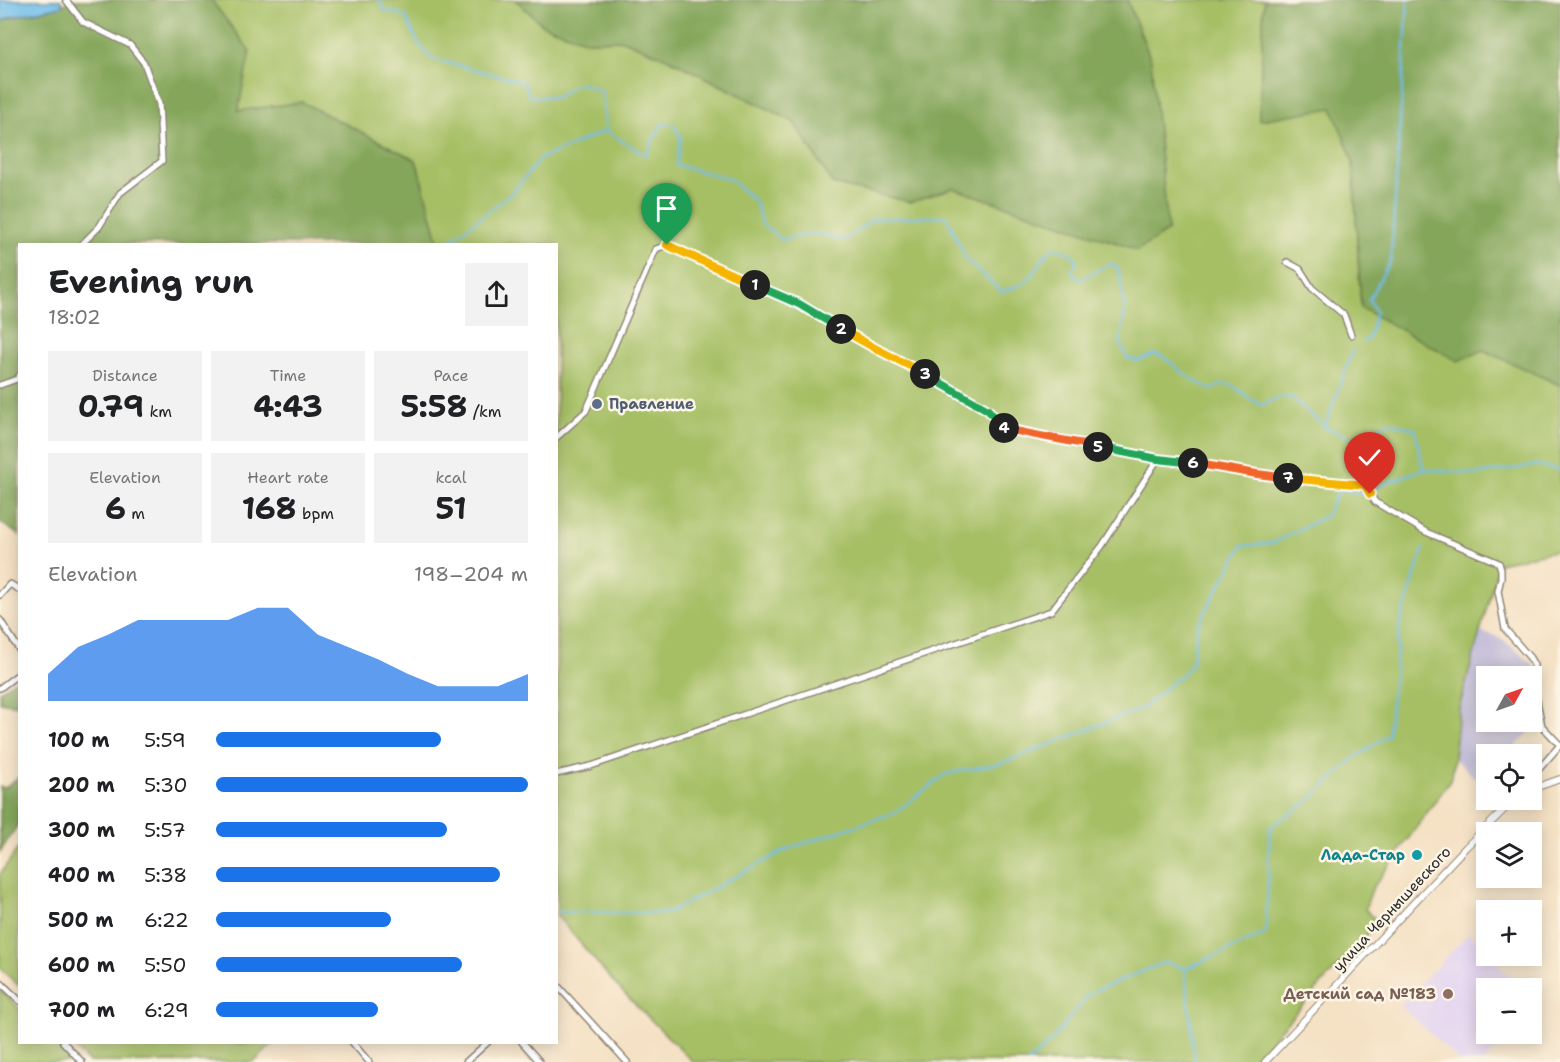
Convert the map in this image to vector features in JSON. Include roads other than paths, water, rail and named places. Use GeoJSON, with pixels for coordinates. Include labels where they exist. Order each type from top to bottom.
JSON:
{"type":"FeatureCollection","features":[{"type":"Feature","properties":{"kind":"street"},"geometry":{"type":"LineString","coordinates":[[66,0],[83,22],[130,45],[144,63],[159,104],[162,161],[120,193],[99,226],[83,243]]}},
{"type":"Feature","properties":{"kind":"street"},"geometry":{"type":"LineString","coordinates":[[558,436],[586,411],[656,249],[667,245],[799,304],[988,410],[1003,428],[1158,459],[1257,474],[1365,485],[1375,502],[1426,532],[1499,563],[1501,578],[1498,591],[1505,629],[1534,665],[1533,680],[1542,726],[1560,745],[1542,766]]}},
{"type":"Feature","properties":{"kind":"street"},"geometry":{"type":"LineString","coordinates":[[1287,262],[1300,269],[1312,288],[1344,315],[1351,335]]}},
{"type":"Feature","properties":{"kind":"street"},"geometry":{"type":"LineString","coordinates":[[0,385],[18,378]]}},
{"type":"Feature","properties":{"kind":"street"},"geometry":{"type":"LineString","coordinates":[[558,774],[591,766],[1051,611],[1102,546],[1158,459]]}},
{"type":"Feature","properties":{"kind":"street"},"geometry":{"type":"LineString","coordinates":[[0,595],[10,584],[18,589]]}},
{"type":"Feature","properties":{"kind":"street"},"geometry":{"type":"LineString","coordinates":[[0,620],[18,648]]}},
{"type":"Feature","properties":{"kind":"street"},"geometry":{"type":"LineString","coordinates":[[0,688],[18,674]]}},
{"type":"Feature","properties":{"kind":"street"},"geometry":{"type":"LineString","coordinates":[[1542,785],[1560,779]]}},
{"type":"Feature","properties":{"kind":"street","name":"улица Чернышевского"},"geometry":{"type":"LineString","coordinates":[[1264,1062],[1502,810]]}},
{"type":"Feature","properties":{"kind":"street"},"geometry":{"type":"LineString","coordinates":[[0,982],[18,999]]}},
{"type":"Feature","properties":{"kind":"street"},"geometry":{"type":"LineString","coordinates":[[558,985],[627,1062]]}},
{"type":"Feature","properties":{"kind":"street"},"geometry":{"type":"LineString","coordinates":[[65,1044],[82,1062]]}},
{"type":"Feature","properties":{"kind":"street"},"geometry":{"type":"LineString","coordinates":[[354,1044],[369,1062]]}},
{"type":"Feature","properties":{"kind":"street"},"geometry":{"type":"LineString","coordinates":[[466,1062],[486,1044]]}},
{"type":"Feature","properties":{"kind":"street"},"geometry":{"type":"LineString","coordinates":[[524,1044],[540,1062]]}},
{"type":"Feature","properties":{"kind":"water"},"geometry":{"type":"Polygon","coordinates":[[[0,0],[61,0],[62,6],[10,17],[0,22],[0,0]]]}},
{"type":"Feature","properties":{"kind":"waterway"},"geometry":{"type":"LineString","coordinates":[[379,0],[384,10],[405,15],[418,43],[432,59],[524,82],[530,97],[557,97],[578,83],[601,90],[606,131],[645,155],[662,124],[674,125],[681,138],[676,165],[730,179],[755,201],[762,224],[782,240],[812,233],[845,240],[873,219],[946,216],[967,261],[1002,292],[1028,280],[1051,249],[1065,251],[1076,258],[1076,264],[1072,270],[1074,276],[1080,280],[1113,264],[1119,271],[1125,309],[1120,343],[1127,358],[1137,361],[1155,354],[1164,357],[1187,376],[1211,390],[1226,384],[1237,388],[1261,405],[1282,396],[1292,398],[1325,427],[1358,441],[1389,422],[1415,429],[1423,469],[1477,474],[1538,465],[1560,470]]}},
{"type":"Feature","properties":{"kind":"waterway"},"geometry":{"type":"LineString","coordinates":[[1363,341],[1368,340],[1376,312],[1369,299],[1391,260],[1408,0]]}},
{"type":"Feature","properties":{"kind":"waterway"},"geometry":{"type":"LineString","coordinates":[[447,243],[512,193],[540,159],[605,131]]}},
{"type":"Feature","properties":{"kind":"waterway"},"geometry":{"type":"LineString","coordinates":[[1325,426],[1353,350]]}},
{"type":"Feature","properties":{"kind":"waterway"},"geometry":{"type":"LineString","coordinates":[[558,912],[668,913],[787,849],[894,813],[946,774],[1002,763],[1143,708],[1191,666],[1198,625],[1242,546],[1273,543],[1326,516],[1339,489],[1358,494],[1423,469]]}},
{"type":"Feature","properties":{"kind":"waterway"},"geometry":{"type":"LineString","coordinates":[[1029,1062],[1053,1039],[1090,993],[1166,962],[1185,969],[1266,933],[1270,827],[1309,801],[1352,760],[1388,735],[1400,624],[1423,549]]}},
{"type":"Feature","properties":{"kind":"waterway"},"geometry":{"type":"LineString","coordinates":[[1185,969],[1195,1062]]}},
{"type":"Feature","properties":{"kind":"place","name":"Правление"},"geometry":{"type":"Point","coordinates":[597,404]}},
{"type":"Feature","properties":{"kind":"place","name":"Лада-Стар"},"geometry":{"type":"Point","coordinates":[1417,855]}},
{"type":"Feature","properties":{"kind":"place","name":"Детский сад №183"},"geometry":{"type":"Point","coordinates":[1448,994]}}]}
